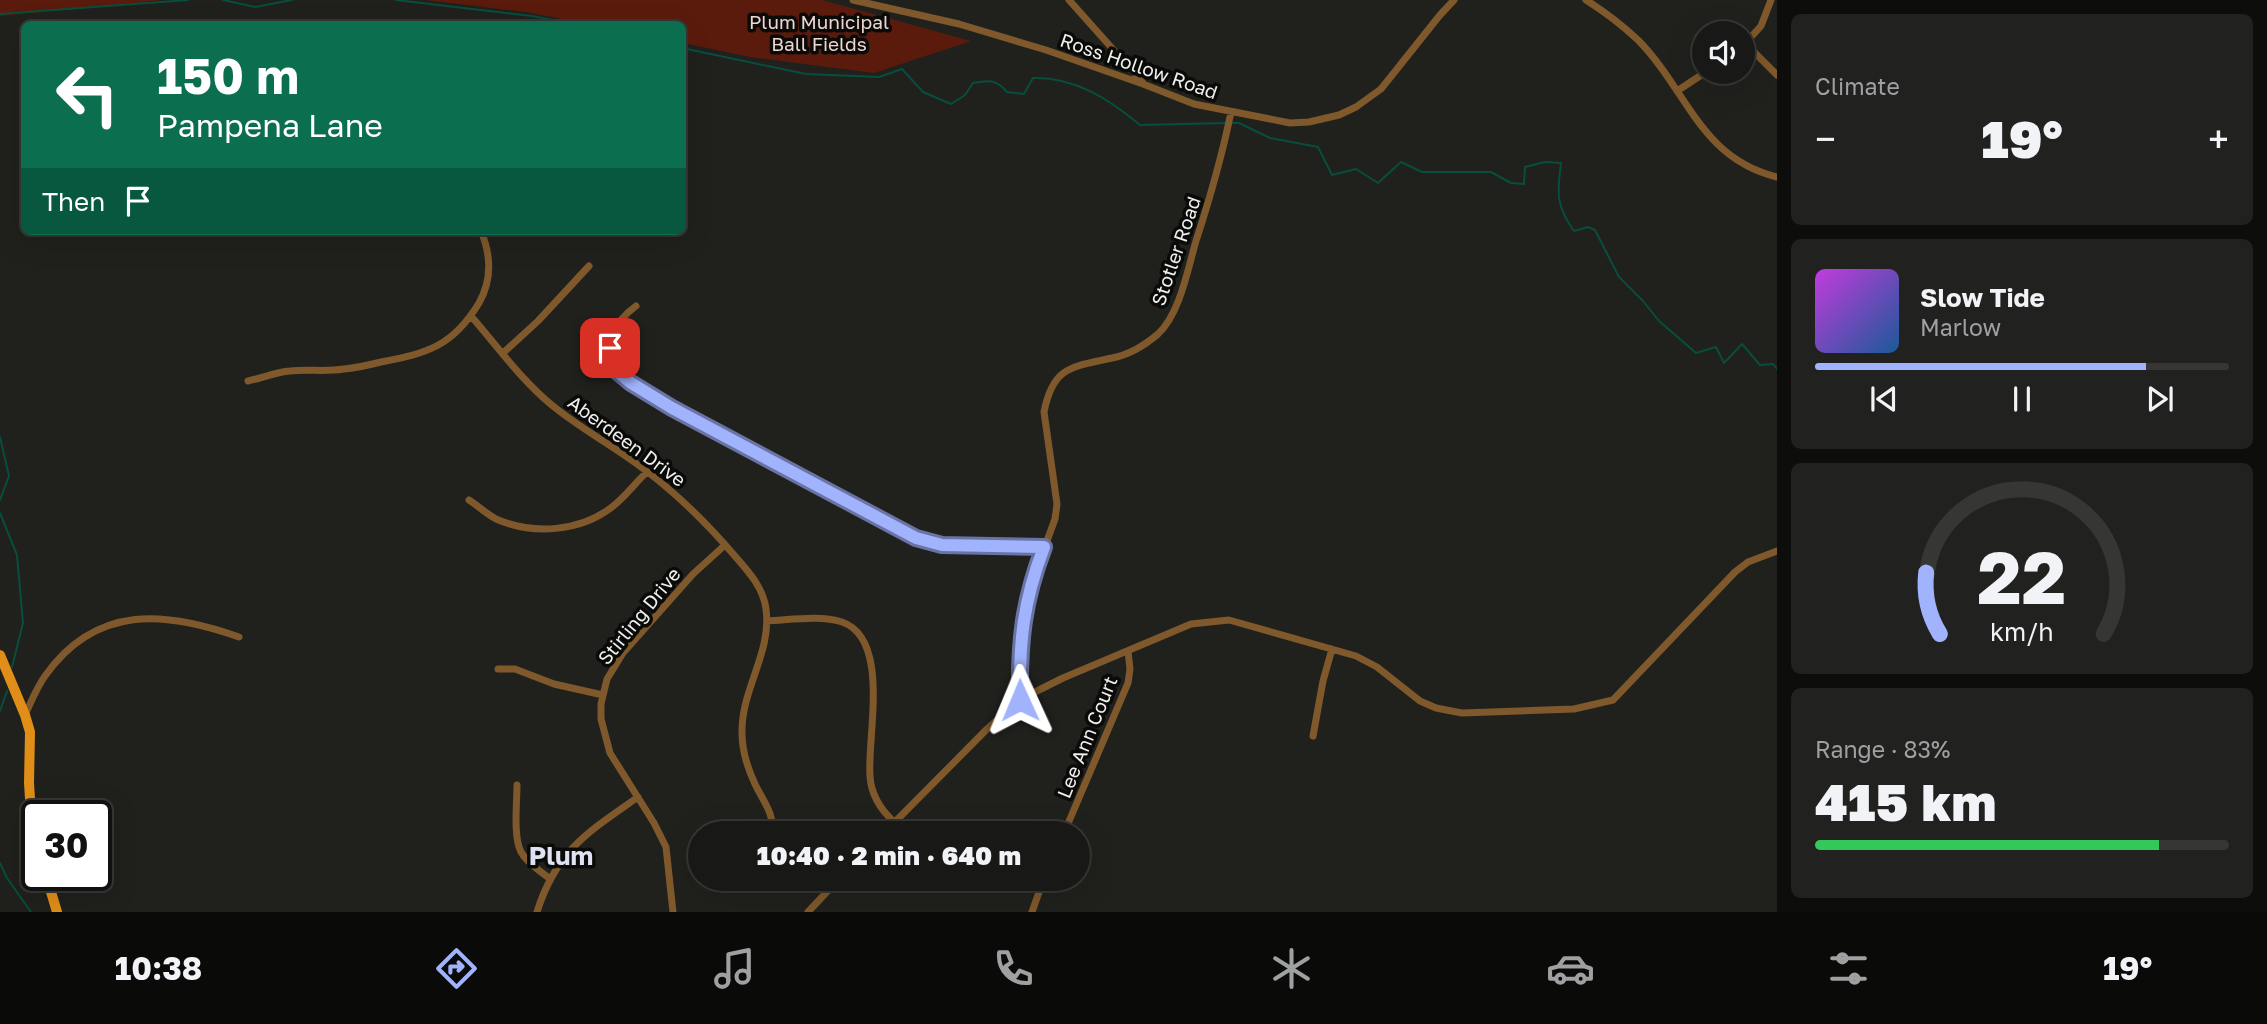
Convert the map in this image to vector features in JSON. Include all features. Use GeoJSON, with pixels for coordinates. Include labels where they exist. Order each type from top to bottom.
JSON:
{"type":"FeatureCollection","features":[{"type":"Feature","properties":{"kind":"main road"},"geometry":{"type":"LineString","coordinates":[[0,654],[30,732],[30,800]]}},
{"type":"Feature","properties":{"kind":"main road"},"geometry":{"type":"LineString","coordinates":[[51,891],[57,912]]}},
{"type":"Feature","properties":{"kind":"street","name":"Ross Hollow Road"},"geometry":{"type":"LineString","coordinates":[[853,0],[959,24],[1046,50],[1230,116],[1290,123],[1339,115],[1356,107],[1381,89],[1454,0]]}},
{"type":"Feature","properties":{"kind":"street"},"geometry":{"type":"LineString","coordinates":[[1069,0],[1143,84]]}},
{"type":"Feature","properties":{"kind":"street"},"geometry":{"type":"LineString","coordinates":[[1587,0],[1638,40],[1718,147],[1740,163],[1777,177]]}},
{"type":"Feature","properties":{"kind":"street"},"geometry":{"type":"LineString","coordinates":[[1755,33],[1761,26],[1771,0]]}},
{"type":"Feature","properties":{"kind":"street"},"geometry":{"type":"LineString","coordinates":[[1755,55],[1777,75]]}},
{"type":"Feature","properties":{"kind":"street"},"geometry":{"type":"LineString","coordinates":[[1677,91],[1692,81]]}},
{"type":"Feature","properties":{"kind":"street","name":"Stotler Road"},"geometry":{"type":"LineString","coordinates":[[1020,700],[1019,651],[1026,605],[1055,519],[1057,504],[1044,412],[1051,390],[1064,372],[1076,365],[1135,350],[1160,332],[1167,323],[1181,289],[1214,186],[1230,116]]}},
{"type":"Feature","properties":{"kind":"street"},"geometry":{"type":"LineString","coordinates":[[248,381],[290,371],[344,369],[429,351],[452,335],[471,316],[481,299],[489,275],[489,257],[482,235]]}},
{"type":"Feature","properties":{"kind":"street"},"geometry":{"type":"LineString","coordinates":[[503,353],[538,321],[589,266]]}},
{"type":"Feature","properties":{"kind":"street"},"geometry":{"type":"LineString","coordinates":[[636,306],[616,325],[610,336],[613,368],[621,376],[672,408],[916,538],[942,545],[1044,547]]}},
{"type":"Feature","properties":{"kind":"street","name":"Aberdeen Drive"},"geometry":{"type":"LineString","coordinates":[[471,316],[554,407],[647,472],[687,506],[751,575],[762,593],[768,631],[764,650],[746,696],[742,733],[747,764],[773,821]]}},
{"type":"Feature","properties":{"kind":"street"},"geometry":{"type":"LineString","coordinates":[[469,500],[493,518],[517,527],[569,527],[593,519],[611,507],[647,472]]}},
{"type":"Feature","properties":{"kind":"street","name":"Stirling Drive"},"geometry":{"type":"LineString","coordinates":[[673,912],[666,847],[610,753],[601,719],[603,695],[607,680],[623,653],[693,573],[725,545]]}},
{"type":"Feature","properties":{"kind":"street"},"geometry":{"type":"LineString","coordinates":[[895,821],[987,729],[1020,700],[1172,630],[1212,620],[1229,620],[1257,626],[1356,656],[1377,667],[1420,701],[1449,712],[1574,709],[1613,700],[1735,572],[1748,562],[1777,551]]}},
{"type":"Feature","properties":{"kind":"street"},"geometry":{"type":"LineString","coordinates":[[25,715],[44,677],[64,653],[97,629],[125,620],[171,619],[239,638]]}},
{"type":"Feature","properties":{"kind":"street"},"geometry":{"type":"LineString","coordinates":[[767,621],[841,622],[865,642],[872,665],[870,778],[877,801],[893,821]]}},
{"type":"Feature","properties":{"kind":"street"},"geometry":{"type":"LineString","coordinates":[[1313,736],[1332,649]]}},
{"type":"Feature","properties":{"kind":"street","name":"Lee Ann Court"},"geometry":{"type":"LineString","coordinates":[[1069,821],[1128,683],[1128,651]]}},
{"type":"Feature","properties":{"kind":"street"},"geometry":{"type":"LineString","coordinates":[[498,669],[515,669],[554,684],[603,695]]}},
{"type":"Feature","properties":{"kind":"street"},"geometry":{"type":"LineString","coordinates":[[517,785],[520,850],[530,863],[549,878]]}},
{"type":"Feature","properties":{"kind":"street"},"geometry":{"type":"LineString","coordinates":[[537,912],[549,878],[572,847],[586,833],[638,797]]}},
{"type":"Feature","properties":{"kind":"street"},"geometry":{"type":"LineString","coordinates":[[808,912],[828,891]]}},
{"type":"Feature","properties":{"kind":"street"},"geometry":{"type":"LineString","coordinates":[[1032,912],[1039,891]]}},
{"type":"Feature","properties":{"kind":"green space"},"geometry":{"type":"Polygon","coordinates":[[[0,0],[163,0],[0,16],[0,0]]]}},
{"type":"Feature","properties":{"kind":"green space","name":"Plum Municipal Ball Fields"},"geometry":{"type":"Polygon","coordinates":[[[426,0],[822,0],[971,41],[874,73],[750,57],[686,44],[686,21],[573,21],[525,12],[426,0]]]}},
{"type":"Feature","properties":{"kind":"waterway"},"geometry":{"type":"LineString","coordinates":[[0,14],[188,0]]}},
{"type":"Feature","properties":{"kind":"waterway"},"geometry":{"type":"LineString","coordinates":[[223,0],[255,7],[292,0]]}},
{"type":"Feature","properties":{"kind":"waterway"},"geometry":{"type":"LineString","coordinates":[[396,0],[558,21]]}},
{"type":"Feature","properties":{"kind":"waterway"},"geometry":{"type":"LineString","coordinates":[[686,49],[806,74],[879,77],[902,69],[923,92],[951,104],[965,95],[973,83],[992,82],[1007,92],[1024,94],[1033,78],[1063,81],[1104,98],[1140,125],[1227,123]]}},
{"type":"Feature","properties":{"kind":"waterway"},"geometry":{"type":"LineString","coordinates":[[1232,123],[1239,123],[1270,138],[1318,147],[1332,175],[1356,169],[1378,183],[1401,162],[1422,172],[1491,172],[1511,183],[1524,184],[1525,167],[1545,162],[1561,163],[1559,199],[1568,222],[1574,231],[1588,227],[1595,230],[1619,277],[1659,321],[1696,353],[1716,347],[1724,363],[1742,344],[1760,365],[1773,364],[1777,369]]}},
{"type":"Feature","properties":{"kind":"waterway"},"geometry":{"type":"LineString","coordinates":[[0,437],[9,476],[0,500]]}},
{"type":"Feature","properties":{"kind":"waterway"},"geometry":{"type":"LineString","coordinates":[[0,513],[17,555],[23,623],[12,667]]}},
{"type":"Feature","properties":{"kind":"waterway"},"geometry":{"type":"LineString","coordinates":[[0,711],[7,691]]}},
{"type":"Feature","properties":{"kind":"waterway"},"geometry":{"type":"LineString","coordinates":[[0,863],[7,878],[31,912]]}},
{"type":"Feature","properties":{"kind":"district","name":"Plum"},"geometry":{"type":"Point","coordinates":[561,856]}},
{"type":"Feature","properties":{"kind":"route"},"geometry":{"type":"LineString","coordinates":[[610,348],[613,368],[631,383],[672,408],[916,538],[942,545],[1044,547],[1028,593],[1025,612],[1019,651],[1020,700]]}}]}
